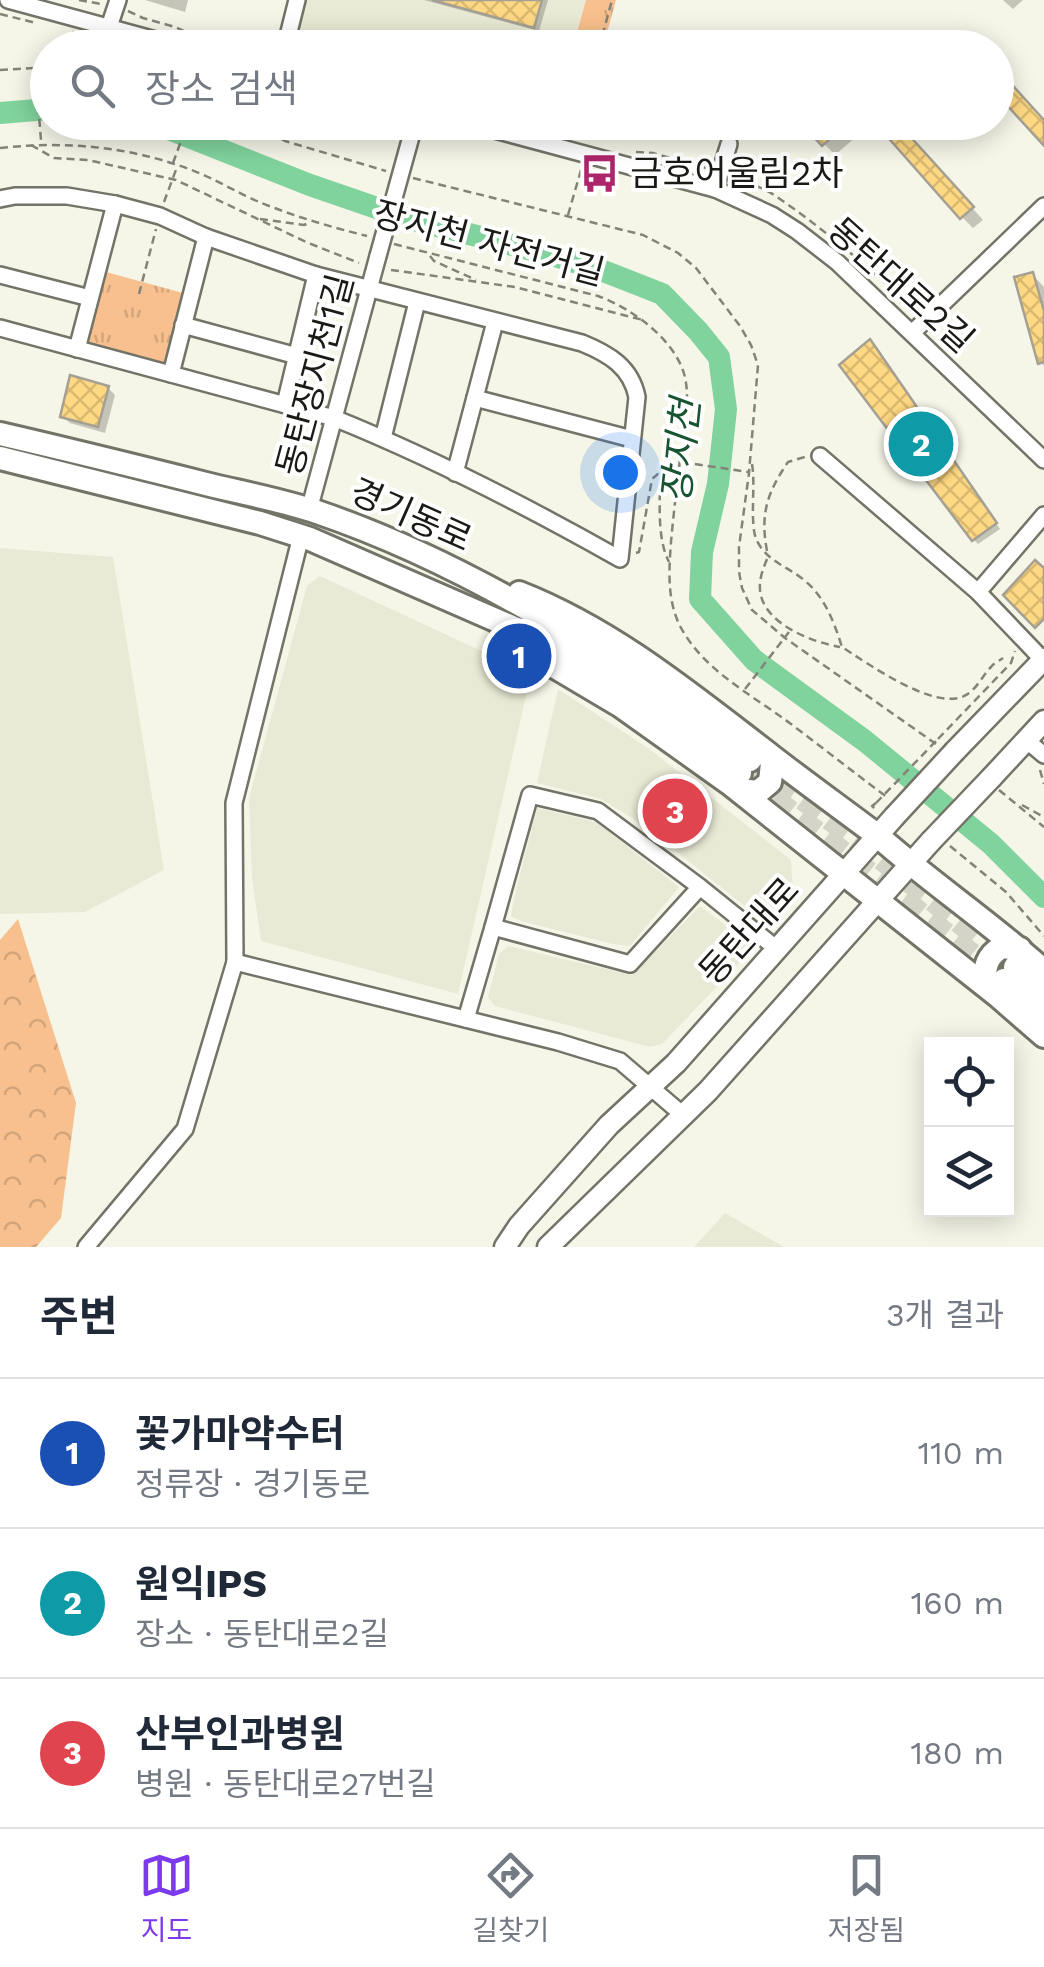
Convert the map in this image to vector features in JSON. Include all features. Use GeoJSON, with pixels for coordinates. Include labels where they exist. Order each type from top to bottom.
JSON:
{"type":"FeatureCollection","features":[{"type":"Feature","properties":{"kind":"main road","name":"경기동로"},"geometry":{"type":"LineString","coordinates":[[0,434],[309,510],[548,605],[651,665],[749,769]]}},
{"type":"Feature","properties":{"kind":"main road","name":"경기동로"},"geometry":{"type":"LineString","coordinates":[[0,458],[301,536],[455,602],[512,643],[621,706],[749,769]]}},
{"type":"Feature","properties":{"kind":"main road","name":"동탄대로"},"geometry":{"type":"LineString","coordinates":[[505,1247],[596,1140],[676,1063],[844,874],[891,820],[943,745],[1044,660]]}},
{"type":"Feature","properties":{"kind":"main road"},"geometry":{"type":"LineString","coordinates":[[548,1247],[708,1091],[910,864],[1036,751],[1044,721]]}},
{"type":"Feature","properties":{"kind":"main road"},"geometry":{"type":"LineString","coordinates":[[749,769],[891,820],[910,864],[1044,1013]]}},
{"type":"Feature","properties":{"kind":"main road"},"geometry":{"type":"LineString","coordinates":[[749,769],[844,874],[878,900],[1044,994]]}},
{"type":"Feature","properties":{"kind":"main road"},"geometry":{"type":"LineString","coordinates":[[1006,970],[1044,970]]}},
{"type":"Feature","properties":{"kind":"main road"},"geometry":{"type":"LineString","coordinates":[[1006,970],[1044,1036]]}},
{"type":"Feature","properties":{"kind":"street"},"geometry":{"type":"LineString","coordinates":[[8,0],[120,30]]}},
{"type":"Feature","properties":{"kind":"street"},"geometry":{"type":"LineString","coordinates":[[109,27],[118,0]]}},
{"type":"Feature","properties":{"kind":"street"},"geometry":{"type":"LineString","coordinates":[[290,30],[298,0]]}},
{"type":"Feature","properties":{"kind":"street","name":"동탄장지천1길"},"geometry":{"type":"LineString","coordinates":[[309,510],[408,140]]}},
{"type":"Feature","properties":{"kind":"street","name":"동탄대로2길"},"geometry":{"type":"LineString","coordinates":[[531,140],[716,190],[747,202],[797,231],[837,262],[1044,460]]}},
{"type":"Feature","properties":{"kind":"street"},"geometry":{"type":"LineString","coordinates":[[716,190],[730,144]]}},
{"type":"Feature","properties":{"kind":"street"},"geometry":{"type":"LineString","coordinates":[[0,198],[68,196],[115,204],[160,216],[206,237],[316,276],[582,343],[603,352],[621,365],[634,382],[636,397],[620,559],[538,513],[334,418],[0,328]]}},
{"type":"Feature","properties":{"kind":"street"},"geometry":{"type":"LineString","coordinates":[[76,349],[115,204]]}},
{"type":"Feature","properties":{"kind":"street"},"geometry":{"type":"LineString","coordinates":[[912,332],[1044,206]]}},
{"type":"Feature","properties":{"kind":"street"},"geometry":{"type":"LineString","coordinates":[[170,374],[206,237]]}},
{"type":"Feature","properties":{"kind":"street"},"geometry":{"type":"LineString","coordinates":[[0,275],[90,298]]}},
{"type":"Feature","properties":{"kind":"street"},"geometry":{"type":"LineString","coordinates":[[285,404],[316,276]]}},
{"type":"Feature","properties":{"kind":"street"},"geometry":{"type":"LineString","coordinates":[[382,438],[417,302]]}},
{"type":"Feature","properties":{"kind":"street"},"geometry":{"type":"LineString","coordinates":[[455,473],[495,322]]}},
{"type":"Feature","properties":{"kind":"street"},"geometry":{"type":"LineString","coordinates":[[183,325],[297,356]]}},
{"type":"Feature","properties":{"kind":"street"},"geometry":{"type":"LineString","coordinates":[[475,398],[632,439]]}},
{"type":"Feature","properties":{"kind":"street"},"geometry":{"type":"LineString","coordinates":[[820,456],[978,592],[1044,660]]}},
{"type":"Feature","properties":{"kind":"street"},"geometry":{"type":"LineString","coordinates":[[978,592],[1044,515]]}},
{"type":"Feature","properties":{"kind":"street"},"geometry":{"type":"LineString","coordinates":[[86,1247],[185,1129],[235,962],[234,803],[301,536]]}},
{"type":"Feature","properties":{"kind":"street"},"geometry":{"type":"LineString","coordinates":[[466,1019],[530,795],[598,811],[777,949]]}},
{"type":"Feature","properties":{"kind":"street"},"geometry":{"type":"LineString","coordinates":[[492,927],[630,964],[700,886]]}},
{"type":"Feature","properties":{"kind":"street"},"geometry":{"type":"LineString","coordinates":[[235,962],[620,1061],[683,1115]]}},
{"type":"Feature","properties":{"kind":"path"},"geometry":{"type":"LineString","coordinates":[[79,0],[96,2]]}},
{"type":"Feature","properties":{"kind":"path"},"geometry":{"type":"LineString","coordinates":[[604,30],[612,0]]}},
{"type":"Feature","properties":{"kind":"path"},"geometry":{"type":"LineString","coordinates":[[136,14],[183,30]]}},
{"type":"Feature","properties":{"kind":"path"},"geometry":{"type":"LineString","coordinates":[[0,70],[30,68]]}},
{"type":"Feature","properties":{"kind":"path"},"geometry":{"type":"LineString","coordinates":[[41,140],[41,144]]}},
{"type":"Feature","properties":{"kind":"path"},"geometry":{"type":"LineString","coordinates":[[163,205],[181,140]]}},
{"type":"Feature","properties":{"kind":"path","name":"장지천 자전거길"},"geometry":{"type":"LineString","coordinates":[[283,140],[388,172]]}},
{"type":"Feature","properties":{"kind":"path","name":"장지천 자전거길"},"geometry":{"type":"LineString","coordinates":[[0,148],[41,144],[122,150],[175,165],[271,207],[314,221],[377,255]]}},
{"type":"Feature","properties":{"kind":"path"},"geometry":{"type":"LineString","coordinates":[[30,145],[54,158],[88,160],[172,179],[306,242],[377,255],[644,320]]}},
{"type":"Feature","properties":{"kind":"path"},"geometry":{"type":"LineString","coordinates":[[623,151],[654,153],[702,168],[710,166]]}},
{"type":"Feature","properties":{"kind":"path"},"geometry":{"type":"LineString","coordinates":[[568,216],[581,168]]}},
{"type":"Feature","properties":{"kind":"path","name":"장지천 자전거길"},"geometry":{"type":"LineString","coordinates":[[406,176],[642,235],[662,243],[696,268],[729,309],[758,365],[738,572],[752,610],[784,638],[943,745]]}},
{"type":"Feature","properties":{"kind":"path"},"geometry":{"type":"LineString","coordinates":[[254,218],[304,225],[314,221]]}},
{"type":"Feature","properties":{"kind":"path"},"geometry":{"type":"LineString","coordinates":[[140,294],[158,223]]}},
{"type":"Feature","properties":{"kind":"path","name":"장지천 자전거길"},"geometry":{"type":"LineString","coordinates":[[393,244],[618,303],[644,320],[662,339],[680,364],[686,382],[669,562],[672,606],[688,638],[720,674],[744,690],[891,820]]}},
{"type":"Feature","properties":{"kind":"path"},"geometry":{"type":"LineString","coordinates":[[427,252],[434,261],[477,280]]}},
{"type":"Feature","properties":{"kind":"path"},"geometry":{"type":"LineString","coordinates":[[820,456],[788,462],[769,495],[763,528],[768,556],[760,577],[762,602],[803,637],[842,647],[932,696],[964,696],[1003,658]]}},
{"type":"Feature","properties":{"kind":"path"},"geometry":{"type":"LineString","coordinates":[[751,457],[756,480],[755,538],[772,562],[808,582],[822,600],[842,647]]}},
{"type":"Feature","properties":{"kind":"path"},"geometry":{"type":"LineString","coordinates":[[680,462],[749,473]]}},
{"type":"Feature","properties":{"kind":"path"},"geometry":{"type":"LineString","coordinates":[[620,559],[639,552],[652,479],[658,474],[663,540],[669,562]]}},
{"type":"Feature","properties":{"kind":"path"},"geometry":{"type":"LineString","coordinates":[[744,690],[791,630]]}},
{"type":"Feature","properties":{"kind":"path"},"geometry":{"type":"LineString","coordinates":[[891,820],[872,806],[943,745],[1011,663],[1015,650]]}},
{"type":"Feature","properties":{"kind":"path"},"geometry":{"type":"LineString","coordinates":[[1036,751],[1044,784]]}},
{"type":"Feature","properties":{"kind":"path"},"geometry":{"type":"LineString","coordinates":[[996,784],[1044,828]]}},
{"type":"Feature","properties":{"kind":"path"},"geometry":{"type":"LineString","coordinates":[[1016,802],[1044,817]]}},
{"type":"Feature","properties":{"kind":"path"},"geometry":{"type":"LineString","coordinates":[[937,840],[1006,892],[1044,936]]}},
{"type":"Feature","properties":{"kind":"shaded area"},"geometry":{"type":"Polygon","coordinates":[[[306,0],[586,0],[578,30],[298,30],[306,0]]]}},
{"type":"Feature","properties":{"kind":"shaded area"},"geometry":{"type":"Polygon","coordinates":[[[0,548],[113,557],[164,870],[85,912],[0,914],[0,548]]]}},
{"type":"Feature","properties":{"kind":"shaded area"},"geometry":{"type":"Polygon","coordinates":[[[320,576],[531,674],[458,994],[261,941],[252,878],[249,798],[307,586],[320,576]]]}},
{"type":"Feature","properties":{"kind":"shaded area"},"geometry":{"type":"Polygon","coordinates":[[[558,689],[648,748],[791,860],[793,889],[776,919],[762,920],[642,824],[601,799],[537,783],[558,689]]]}},
{"type":"Feature","properties":{"kind":"shaded area"},"geometry":{"type":"Polygon","coordinates":[[[537,808],[596,822],[679,887],[630,946],[511,916],[537,808]]]}},
{"type":"Feature","properties":{"kind":"shaded area"},"geometry":{"type":"Polygon","coordinates":[[[700,906],[746,941],[747,955],[662,1044],[650,1047],[495,1006],[488,997],[499,954],[508,946],[632,975],[700,906]]]}},
{"type":"Feature","properties":{"kind":"shaded area"},"geometry":{"type":"Polygon","coordinates":[[[725,1213],[784,1247],[694,1247],[725,1213]]]}},
{"type":"Feature","properties":{"kind":"green space"},"geometry":{"type":"Polygon","coordinates":[[[586,0],[616,0],[608,30],[578,30],[586,0]]]}},
{"type":"Feature","properties":{"kind":"green space"},"geometry":{"type":"Polygon","coordinates":[[[106,272],[183,293],[165,363],[87,342],[106,272]]]}},
{"type":"Feature","properties":{"kind":"green space"},"geometry":{"type":"Polygon","coordinates":[[[18,919],[76,1103],[61,1218],[36,1247],[0,1247],[0,940],[18,919]]]}},
{"type":"Feature","properties":{"kind":"building"},"geometry":{"type":"Polygon","coordinates":[[[432,0],[542,0],[534,28],[432,0]]]}},
{"type":"Feature","properties":{"kind":"building"},"geometry":{"type":"Polygon","coordinates":[[[1014,87],[1044,120],[1044,146],[1014,113],[1014,87]]]}},
{"type":"Feature","properties":{"kind":"building"},"geometry":{"type":"Polygon","coordinates":[[[890,140],[913,140],[974,207],[960,219],[890,140]]]}},
{"type":"Feature","properties":{"kind":"building"},"geometry":{"type":"Polygon","coordinates":[[[1033,272],[1044,311],[1044,362],[1038,364],[1014,277],[1033,272]]]}},
{"type":"Feature","properties":{"kind":"building"},"geometry":{"type":"Polygon","coordinates":[[[870,339],[997,523],[972,541],[839,365],[870,339]]]}},
{"type":"Feature","properties":{"kind":"building"},"geometry":{"type":"Polygon","coordinates":[[[70,375],[109,386],[98,427],[60,417],[70,375]]]}},
{"type":"Feature","properties":{"kind":"building"},"geometry":{"type":"Polygon","coordinates":[[[1035,560],[1044,568],[1044,619],[1035,628],[1003,595],[1035,560]]]}},
{"type":"Feature","properties":{"kind":"waterway","name":"장지천"},"geometry":{"type":"LineString","coordinates":[[0,113],[30,110]]}},
{"type":"Feature","properties":{"kind":"waterway","name":"장지천"},"geometry":{"type":"LineString","coordinates":[[196,140],[406,218],[552,255],[662,294],[719,357],[726,409],[718,484],[702,552],[700,599],[754,660],[865,741],[991,844],[1044,897]]}},
{"type":"Feature","properties":{"kind":"tunnel"},"geometry":{"type":"LineString","coordinates":[[750,760],[865,846],[1008,962]]}},
{"type":"Feature","properties":{"kind":"tunnel"},"geometry":{"type":"LineString","coordinates":[[747,778],[1001,977]]}},
{"type":"Feature","properties":{"kind":"place","name":"금호어울림2차"},"geometry":{"type":"Point","coordinates":[600,173]}},
{"type":"Feature","properties":{"kind":"place","name":"원익IPS"},"geometry":{"type":"Point","coordinates":[921,444]}},
{"type":"Feature","properties":{"kind":"place","name":"꽃가마약수터"},"geometry":{"type":"Point","coordinates":[519,656]}},
{"type":"Feature","properties":{"kind":"place","name":"산부인과병원"},"geometry":{"type":"Point","coordinates":[675,811]}}]}
